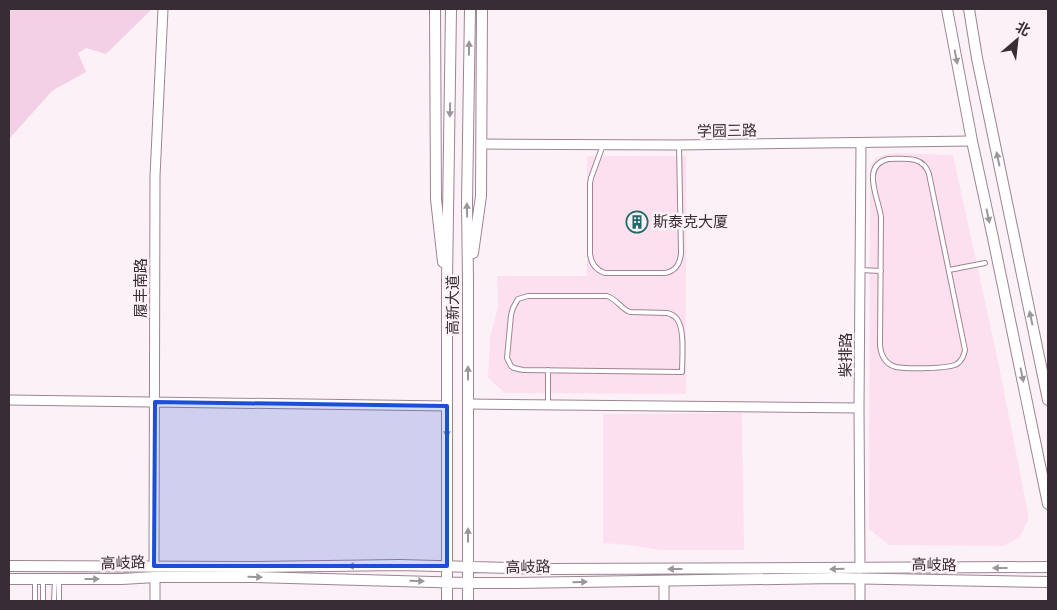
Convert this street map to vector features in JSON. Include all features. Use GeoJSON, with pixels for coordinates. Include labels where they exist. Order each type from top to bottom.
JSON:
{"type":"FeatureCollection","features":[{"type":"Feature","properties":{"kind":"main road"},"geometry":{"type":"LineString","coordinates":[[435,9],[436,199],[441,255],[447,282]]}},
{"type":"Feature","properties":{"kind":"main road","name":"高新大道"},"geometry":{"type":"LineString","coordinates":[[447,601],[447,282],[451,9]]}},
{"type":"Feature","properties":{"kind":"main road","name":"高新大道"},"geometry":{"type":"LineString","coordinates":[[468,601],[467,203],[470,9]]}},
{"type":"Feature","properties":{"kind":"main road"},"geometry":{"type":"LineString","coordinates":[[468,281],[481,196],[482,9]]}},
{"type":"Feature","properties":{"kind":"main road"},"geometry":{"type":"LineString","coordinates":[[946,9],[1048,504]]}},
{"type":"Feature","properties":{"kind":"main road"},"geometry":{"type":"LineString","coordinates":[[968,9],[976,58],[1048,400]]}},
{"type":"Feature","properties":{"kind":"main road","name":"高岐路"},"geometry":{"type":"LineString","coordinates":[[9,566],[249,568],[447,566],[860,573],[1048,582]]}},
{"type":"Feature","properties":{"kind":"main road","name":"高岐路"},"geometry":{"type":"LineString","coordinates":[[9,579],[252,577],[468,583],[664,581],[1048,567]]}},
{"type":"Feature","properties":{"kind":"street","name":"履丰南路"},"geometry":{"type":"LineString","coordinates":[[154,566],[155,176],[163,9]]}},
{"type":"Feature","properties":{"kind":"street","name":"学园三路"},"geometry":{"type":"LineString","coordinates":[[482,144],[680,145],[972,141]]}},
{"type":"Feature","properties":{"kind":"street","name":"柴排路"},"geometry":{"type":"LineString","coordinates":[[860,601],[861,143]]}},
{"type":"Feature","properties":{"kind":"street"},"geometry":{"type":"LineString","coordinates":[[9,400],[447,406]]}},
{"type":"Feature","properties":{"kind":"street"},"geometry":{"type":"LineString","coordinates":[[468,404],[859,408]]}},
{"type":"Feature","properties":{"kind":"street"},"geometry":{"type":"LineString","coordinates":[[155,577],[155,601]]}},
{"type":"Feature","properties":{"kind":"street"},"geometry":{"type":"LineString","coordinates":[[664,581],[664,601]]}},
{"type":"Feature","properties":{"kind":"lane"},"geometry":{"type":"LineString","coordinates":[[603,145],[590,183],[591,259],[594,266],[605,273],[668,273],[678,265],[681,253],[680,145]]}},
{"type":"Feature","properties":{"kind":"lane"},"geometry":{"type":"LineString","coordinates":[[888,159],[918,160],[927,169],[965,350],[958,363],[949,367],[900,368],[888,364],[884,359],[880,345],[881,271],[881,216],[873,187],[873,175],[880,162],[888,159]]}},
{"type":"Feature","properties":{"kind":"lane"},"geometry":{"type":"LineString","coordinates":[[949,270],[986,263]]}},
{"type":"Feature","properties":{"kind":"lane"},"geometry":{"type":"LineString","coordinates":[[860,270],[881,271]]}},
{"type":"Feature","properties":{"kind":"lane"},"geometry":{"type":"LineString","coordinates":[[607,296],[612,297],[626,311],[672,314],[681,327],[682,372],[548,370],[517,370],[509,362],[508,352],[513,308],[518,299],[522,297],[607,296]]}},
{"type":"Feature","properties":{"kind":"lane"},"geometry":{"type":"LineString","coordinates":[[548,370],[548,405]]}},
{"type":"Feature","properties":{"kind":"lane"},"geometry":{"type":"LineString","coordinates":[[35,601],[39,579]]}},
{"type":"Feature","properties":{"kind":"lane"},"geometry":{"type":"LineString","coordinates":[[39,579],[43,601]]}},
{"type":"Feature","properties":{"kind":"lane"},"geometry":{"type":"LineString","coordinates":[[54,601],[57,579]]}},
{"type":"Feature","properties":{"kind":"lane"},"geometry":{"type":"LineString","coordinates":[[57,579],[59,601]]}},
{"type":"Feature","properties":{"kind":"highlighted area"},"geometry":{"type":"Polygon","coordinates":[[[155,402],[447,406],[447,566],[154,566],[155,402]]]}},
{"type":"Feature","properties":{"kind":"shaded area"},"geometry":{"type":"Polygon","coordinates":[[[9,9],[152,9],[106,54],[86,48],[78,53],[86,72],[52,91],[9,139],[9,9]]]}},
{"type":"Feature","properties":{"kind":"shaded area"},"geometry":{"type":"Polygon","coordinates":[[[894,153],[953,155],[999,366],[1028,513],[1028,520],[1020,537],[1003,546],[889,545],[869,529],[870,173],[872,163],[876,158],[894,153]]]}},
{"type":"Feature","properties":{"kind":"shaded area"},"geometry":{"type":"Polygon","coordinates":[[[587,156],[686,156],[686,394],[505,393],[488,378],[490,337],[498,307],[497,276],[587,276],[587,156]]]}},
{"type":"Feature","properties":{"kind":"shaded area"},"geometry":{"type":"Polygon","coordinates":[[[742,413],[744,550],[660,550],[603,543],[603,414],[742,413]]]}},
{"type":"Feature","properties":{"kind":"place","name":"斯泰克大厦"},"geometry":{"type":"Point","coordinates":[637,222]}}]}
